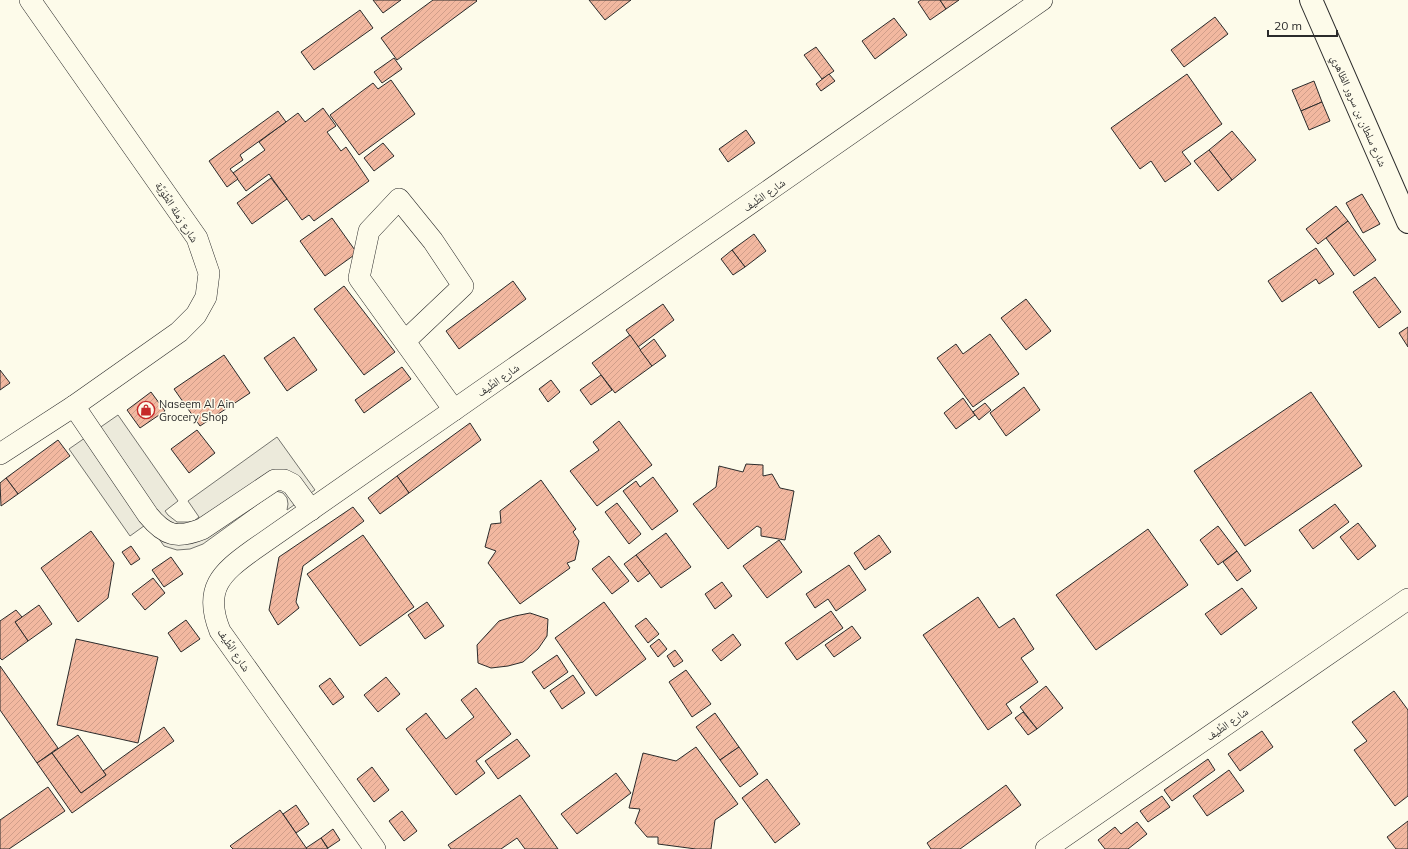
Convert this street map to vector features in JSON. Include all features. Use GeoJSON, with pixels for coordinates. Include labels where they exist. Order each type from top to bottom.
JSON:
{"type":"FeatureCollection","features":[{"type":"Feature","properties":{"kind":"street","name":"شارع رَملة الطِّوَيَّة"},"geometry":{"type":"LineString","coordinates":[[0,454],[74,406],[179,332],[196,315],[206,297],[210,273],[197,238],[30,0]]}},
{"type":"Feature","properties":{"kind":"street","name":"شارع الطِّيف"},"geometry":{"type":"LineString","coordinates":[[375,849],[220,631],[214,617],[215,593],[219,580],[227,570],[253,550],[1042,0]]}},
{"type":"Feature","properties":{"kind":"street","name":"شارع سلطان بن سرور الظاهري"},"geometry":{"type":"LineString","coordinates":[[1311,0],[1408,222]]}},
{"type":"Feature","properties":{"kind":"street"},"geometry":{"type":"LineString","coordinates":[[405,341],[463,286],[433,241],[400,199],[370,231],[359,278],[454,410]]}},
{"type":"Feature","properties":{"kind":"street"},"geometry":{"type":"LineString","coordinates":[[74,406],[148,515],[155,524],[164,530],[177,535],[189,534],[202,529],[275,480],[284,480],[292,484],[311,510]]}},
{"type":"Feature","properties":{"kind":"street","name":"شارع الطِّيف"},"geometry":{"type":"LineString","coordinates":[[1046,849],[1408,599]]}},
{"type":"Feature","properties":{"kind":"shaded area"},"geometry":{"type":"Polygon","coordinates":[[[118,415],[178,501],[165,511],[177,522],[194,521],[199,517],[188,501],[277,437],[315,490],[287,510],[287,498],[283,493],[276,491],[203,544],[190,549],[177,550],[164,546],[148,523],[130,536],[69,449],[118,415]]]}},
{"type":"Feature","properties":{"kind":"building"},"geometry":{"type":"Polygon","coordinates":[[[373,0],[401,0],[383,13],[373,0]]]}},
{"type":"Feature","properties":{"kind":"building"},"geometry":{"type":"Polygon","coordinates":[[[433,0],[477,1],[397,60],[381,38],[433,0]]]}},
{"type":"Feature","properties":{"kind":"building"},"geometry":{"type":"Polygon","coordinates":[[[589,0],[631,0],[605,20],[589,0]]]}},
{"type":"Feature","properties":{"kind":"building"},"geometry":{"type":"Polygon","coordinates":[[[921,0],[940,0],[946,9],[930,20],[918,2],[921,0]]]}},
{"type":"Feature","properties":{"kind":"building"},"geometry":{"type":"Polygon","coordinates":[[[940,0],[959,0],[946,9],[940,0]]]}},
{"type":"Feature","properties":{"kind":"building"},"geometry":{"type":"Polygon","coordinates":[[[360,10],[373,28],[314,70],[301,52],[360,10]]]}},
{"type":"Feature","properties":{"kind":"building"},"geometry":{"type":"Polygon","coordinates":[[[1215,17],[1228,34],[1184,67],[1171,50],[1215,17]]]}},
{"type":"Feature","properties":{"kind":"building"},"geometry":{"type":"Polygon","coordinates":[[[894,18],[907,35],[875,59],[862,41],[894,18]]]}},
{"type":"Feature","properties":{"kind":"building"},"geometry":{"type":"Polygon","coordinates":[[[816,47],[834,71],[822,79],[804,55],[816,47]]]}},
{"type":"Feature","properties":{"kind":"building"},"geometry":{"type":"Polygon","coordinates":[[[394,58],[402,69],[382,83],[374,72],[394,58]]]}},
{"type":"Feature","properties":{"kind":"building"},"geometry":{"type":"Polygon","coordinates":[[[829,74],[835,81],[821,91],[816,84],[829,74]]]}},
{"type":"Feature","properties":{"kind":"building"},"geometry":{"type":"Polygon","coordinates":[[[1187,74],[1222,124],[1182,152],[1191,164],[1165,182],[1151,161],[1140,169],[1111,128],[1187,74]]]}},
{"type":"Feature","properties":{"kind":"building"},"geometry":{"type":"Polygon","coordinates":[[[391,80],[415,114],[359,155],[330,115],[373,83],[378,89],[391,80]]]}},
{"type":"Feature","properties":{"kind":"building"},"geometry":{"type":"Polygon","coordinates":[[[1314,81],[1322,102],[1301,111],[1292,90],[1314,81]]]}},
{"type":"Feature","properties":{"kind":"building"},"geometry":{"type":"Polygon","coordinates":[[[1322,102],[1330,121],[1309,130],[1301,111],[1322,102]]]}},
{"type":"Feature","properties":{"kind":"building"},"geometry":{"type":"Polygon","coordinates":[[[323,108],[336,126],[327,132],[341,151],[346,147],[369,181],[314,221],[309,215],[302,220],[269,174],[246,191],[233,173],[265,150],[259,142],[298,113],[305,122],[323,108]]]}},
{"type":"Feature","properties":{"kind":"building"},"geometry":{"type":"Polygon","coordinates":[[[278,111],[286,122],[240,155],[243,160],[230,169],[238,179],[227,187],[209,161],[278,111]]]}},
{"type":"Feature","properties":{"kind":"building"},"geometry":{"type":"Polygon","coordinates":[[[746,130],[755,143],[728,162],[719,149],[746,130]]]}},
{"type":"Feature","properties":{"kind":"building"},"geometry":{"type":"Polygon","coordinates":[[[1232,131],[1256,160],[1232,180],[1209,150],[1232,131]]]}},
{"type":"Feature","properties":{"kind":"building"},"geometry":{"type":"Polygon","coordinates":[[[383,143],[394,156],[374,171],[364,158],[383,143]]]}},
{"type":"Feature","properties":{"kind":"building"},"geometry":{"type":"Polygon","coordinates":[[[1209,150],[1232,180],[1218,191],[1194,161],[1209,150]]]}},
{"type":"Feature","properties":{"kind":"building"},"geometry":{"type":"Polygon","coordinates":[[[271,178],[287,199],[252,224],[237,203],[271,178]]]}},
{"type":"Feature","properties":{"kind":"building"},"geometry":{"type":"Polygon","coordinates":[[[1362,194],[1380,224],[1363,233],[1346,203],[1362,194]]]}},
{"type":"Feature","properties":{"kind":"building"},"geometry":{"type":"Polygon","coordinates":[[[1336,206],[1348,221],[1318,244],[1306,229],[1336,206]]]}},
{"type":"Feature","properties":{"kind":"building"},"geometry":{"type":"Polygon","coordinates":[[[332,218],[357,253],[325,276],[300,241],[332,218]]]}},
{"type":"Feature","properties":{"kind":"building"},"geometry":{"type":"Polygon","coordinates":[[[1348,221],[1376,260],[1354,276],[1326,238],[1348,221]]]}},
{"type":"Feature","properties":{"kind":"building"},"geometry":{"type":"Polygon","coordinates":[[[754,234],[766,251],[745,267],[732,250],[754,234]]]}},
{"type":"Feature","properties":{"kind":"building"},"geometry":{"type":"Polygon","coordinates":[[[1316,248],[1334,274],[1319,284],[1316,279],[1282,302],[1268,281],[1316,248]]]}},
{"type":"Feature","properties":{"kind":"building"},"geometry":{"type":"Polygon","coordinates":[[[732,250],[745,267],[733,275],[721,259],[732,250]]]}},
{"type":"Feature","properties":{"kind":"building"},"geometry":{"type":"Polygon","coordinates":[[[1375,277],[1401,312],[1379,328],[1353,292],[1375,277]]]}},
{"type":"Feature","properties":{"kind":"building"},"geometry":{"type":"Polygon","coordinates":[[[513,281],[526,299],[459,349],[446,331],[513,281]]]}},
{"type":"Feature","properties":{"kind":"building"},"geometry":{"type":"Polygon","coordinates":[[[344,286],[395,352],[364,375],[314,309],[344,286]]]}},
{"type":"Feature","properties":{"kind":"building"},"geometry":{"type":"Polygon","coordinates":[[[1026,299],[1051,331],[1026,350],[1001,318],[1026,299]]]}},
{"type":"Feature","properties":{"kind":"building"},"geometry":{"type":"Polygon","coordinates":[[[663,304],[674,320],[638,347],[626,330],[663,304]]]}},
{"type":"Feature","properties":{"kind":"building"},"geometry":{"type":"Polygon","coordinates":[[[1408,327],[1408,347],[1399,333],[1408,327]]]}},
{"type":"Feature","properties":{"kind":"building"},"geometry":{"type":"Polygon","coordinates":[[[990,334],[1019,374],[973,407],[937,358],[956,344],[963,354],[990,334]]]}},
{"type":"Feature","properties":{"kind":"building"},"geometry":{"type":"Polygon","coordinates":[[[630,335],[652,366],[615,393],[592,363],[630,335]]]}},
{"type":"Feature","properties":{"kind":"building"},"geometry":{"type":"Polygon","coordinates":[[[294,337],[317,370],[287,391],[264,358],[294,337]]]}},
{"type":"Feature","properties":{"kind":"building"},"geometry":{"type":"Polygon","coordinates":[[[654,339],[666,356],[652,366],[640,350],[654,339]]]}},
{"type":"Feature","properties":{"kind":"building"},"geometry":{"type":"Polygon","coordinates":[[[224,355],[250,393],[200,426],[174,389],[224,355]]]}},
{"type":"Feature","properties":{"kind":"building"},"geometry":{"type":"Polygon","coordinates":[[[402,367],[411,379],[364,413],[355,400],[402,367]]]}},
{"type":"Feature","properties":{"kind":"building"},"geometry":{"type":"Polygon","coordinates":[[[0,370],[10,383],[0,390],[0,370]]]}},
{"type":"Feature","properties":{"kind":"building"},"geometry":{"type":"Polygon","coordinates":[[[601,375],[612,390],[591,405],[580,390],[601,375]]]}},
{"type":"Feature","properties":{"kind":"building"},"geometry":{"type":"Polygon","coordinates":[[[551,380],[560,392],[548,402],[539,389],[551,380]]]}},
{"type":"Feature","properties":{"kind":"building"},"geometry":{"type":"Polygon","coordinates":[[[1024,387],[1040,410],[1006,436],[990,413],[1024,387]]]}},
{"type":"Feature","properties":{"kind":"building","name":"Naseem Al Ain Grocery Shop"},"geometry":{"type":"Polygon","coordinates":[[[151,392],[165,411],[140,428],[127,410],[151,392]]]}},
{"type":"Feature","properties":{"kind":"building"},"geometry":{"type":"Polygon","coordinates":[[[1311,392],[1362,466],[1245,546],[1194,471],[1311,392]]]}},
{"type":"Feature","properties":{"kind":"building"},"geometry":{"type":"Polygon","coordinates":[[[963,398],[975,415],[956,429],[944,413],[963,398]]]}},
{"type":"Feature","properties":{"kind":"building"},"geometry":{"type":"Polygon","coordinates":[[[985,403],[991,410],[979,420],[973,412],[985,403]]]}},
{"type":"Feature","properties":{"kind":"building"},"geometry":{"type":"Polygon","coordinates":[[[619,421],[652,465],[597,506],[570,471],[599,450],[593,442],[619,421]]]}},
{"type":"Feature","properties":{"kind":"building"},"geometry":{"type":"Polygon","coordinates":[[[470,423],[481,440],[409,493],[397,476],[470,423]]]}},
{"type":"Feature","properties":{"kind":"building"},"geometry":{"type":"Polygon","coordinates":[[[197,430],[215,453],[189,473],[171,449],[197,430]]]}},
{"type":"Feature","properties":{"kind":"building"},"geometry":{"type":"Polygon","coordinates":[[[58,440],[70,456],[18,494],[6,478],[58,440]]]}},
{"type":"Feature","properties":{"kind":"building"},"geometry":{"type":"Polygon","coordinates":[[[746,464],[763,465],[763,476],[772,474],[780,488],[794,491],[785,540],[761,536],[761,528],[757,526],[728,549],[693,504],[716,487],[719,466],[743,472],[746,464]]]}},
{"type":"Feature","properties":{"kind":"building"},"geometry":{"type":"Polygon","coordinates":[[[397,476],[409,493],[380,514],[368,498],[397,476]]]}},
{"type":"Feature","properties":{"kind":"building"},"geometry":{"type":"Polygon","coordinates":[[[653,477],[678,511],[652,530],[623,491],[636,481],[640,487],[653,477]]]}},
{"type":"Feature","properties":{"kind":"building"},"geometry":{"type":"Polygon","coordinates":[[[6,478],[18,494],[1,506],[0,483],[6,478]]]}},
{"type":"Feature","properties":{"kind":"building"},"geometry":{"type":"Polygon","coordinates":[[[541,480],[576,529],[573,532],[579,541],[575,560],[567,563],[570,568],[520,604],[488,563],[496,551],[485,547],[491,524],[501,523],[500,511],[541,480]]]}},
{"type":"Feature","properties":{"kind":"building"},"geometry":{"type":"Polygon","coordinates":[[[617,503],[641,534],[629,544],[605,512],[617,503]]]}},
{"type":"Feature","properties":{"kind":"building"},"geometry":{"type":"Polygon","coordinates":[[[1335,504],[1349,522],[1313,549],[1299,530],[1335,504]]]}},
{"type":"Feature","properties":{"kind":"building"},"geometry":{"type":"Polygon","coordinates":[[[353,507],[364,521],[303,566],[296,602],[299,608],[278,625],[269,610],[279,557],[353,507]]]}},
{"type":"Feature","properties":{"kind":"building"},"geometry":{"type":"Polygon","coordinates":[[[1358,523],[1376,546],[1358,560],[1340,537],[1358,523]]]}},
{"type":"Feature","properties":{"kind":"building"},"geometry":{"type":"Polygon","coordinates":[[[1218,526],[1237,551],[1218,565],[1200,540],[1218,526]]]}},
{"type":"Feature","properties":{"kind":"building"},"geometry":{"type":"Polygon","coordinates":[[[1148,529],[1188,585],[1096,650],[1056,595],[1148,529]]]}},
{"type":"Feature","properties":{"kind":"building"},"geometry":{"type":"Polygon","coordinates":[[[91,531],[114,563],[108,598],[78,622],[41,568],[91,531]]]}},
{"type":"Feature","properties":{"kind":"building"},"geometry":{"type":"Polygon","coordinates":[[[666,533],[691,567],[661,588],[636,555],[666,533]]]}},
{"type":"Feature","properties":{"kind":"building"},"geometry":{"type":"Polygon","coordinates":[[[363,535],[414,607],[360,646],[307,574],[363,535]]]}},
{"type":"Feature","properties":{"kind":"building"},"geometry":{"type":"Polygon","coordinates":[[[879,535],[891,552],[865,570],[854,553],[879,535]]]}},
{"type":"Feature","properties":{"kind":"building"},"geometry":{"type":"Polygon","coordinates":[[[779,540],[802,572],[767,598],[743,566],[779,540]]]}},
{"type":"Feature","properties":{"kind":"building"},"geometry":{"type":"Polygon","coordinates":[[[131,546],[140,559],[131,565],[122,552],[131,546]]]}},
{"type":"Feature","properties":{"kind":"building"},"geometry":{"type":"Polygon","coordinates":[[[1237,551],[1251,571],[1237,581],[1223,562],[1237,551]]]}},
{"type":"Feature","properties":{"kind":"building"},"geometry":{"type":"Polygon","coordinates":[[[636,555],[650,573],[638,582],[624,564],[636,555]]]}},
{"type":"Feature","properties":{"kind":"building"},"geometry":{"type":"Polygon","coordinates":[[[609,556],[629,581],[612,594],[592,569],[609,556]]]}},
{"type":"Feature","properties":{"kind":"building"},"geometry":{"type":"Polygon","coordinates":[[[171,557],[183,574],[164,587],[152,570],[171,557]]]}},
{"type":"Feature","properties":{"kind":"building"},"geometry":{"type":"Polygon","coordinates":[[[849,565],[866,590],[836,611],[828,599],[815,608],[806,594],[849,565]]]}},
{"type":"Feature","properties":{"kind":"building"},"geometry":{"type":"Polygon","coordinates":[[[153,578],[165,593],[145,610],[132,594],[153,578]]]}},
{"type":"Feature","properties":{"kind":"building"},"geometry":{"type":"Polygon","coordinates":[[[722,582],[732,596],[715,609],[705,594],[722,582]]]}},
{"type":"Feature","properties":{"kind":"building"},"geometry":{"type":"Polygon","coordinates":[[[1242,588],[1257,608],[1221,635],[1205,614],[1242,588]]]}},
{"type":"Feature","properties":{"kind":"building"},"geometry":{"type":"Polygon","coordinates":[[[978,597],[999,628],[1014,618],[1034,649],[1021,658],[1038,682],[1006,704],[1012,713],[988,730],[923,635],[978,597]]]}},
{"type":"Feature","properties":{"kind":"building"},"geometry":{"type":"Polygon","coordinates":[[[427,602],[444,626],[425,639],[408,615],[427,602]]]}},
{"type":"Feature","properties":{"kind":"building"},"geometry":{"type":"Polygon","coordinates":[[[604,602],[646,659],[596,696],[555,638],[604,602]]]}},
{"type":"Feature","properties":{"kind":"building"},"geometry":{"type":"Polygon","coordinates":[[[39,605],[52,624],[28,641],[15,622],[39,605]]]}},
{"type":"Feature","properties":{"kind":"building"},"geometry":{"type":"Polygon","coordinates":[[[16,610],[22,617],[15,622],[28,641],[2,660],[0,658],[0,621],[16,610]]]}},
{"type":"Feature","properties":{"kind":"building"},"geometry":{"type":"Polygon","coordinates":[[[831,611],[843,628],[797,660],[785,643],[831,611]]]}},
{"type":"Feature","properties":{"kind":"building"},"geometry":{"type":"Polygon","coordinates":[[[530,613],[548,619],[547,636],[538,649],[523,662],[508,666],[491,668],[478,663],[477,645],[499,621],[530,613]]]}},
{"type":"Feature","properties":{"kind":"building"},"geometry":{"type":"Polygon","coordinates":[[[646,618],[659,634],[648,643],[635,626],[646,618]]]}},
{"type":"Feature","properties":{"kind":"building"},"geometry":{"type":"Polygon","coordinates":[[[186,620],[200,639],[181,652],[168,633],[186,620]]]}},
{"type":"Feature","properties":{"kind":"building"},"geometry":{"type":"Polygon","coordinates":[[[852,626],[861,638],[834,657],[825,645],[852,626]]]}},
{"type":"Feature","properties":{"kind":"building"},"geometry":{"type":"Polygon","coordinates":[[[733,634],[741,645],[721,661],[712,650],[733,634]]]}},
{"type":"Feature","properties":{"kind":"building"},"geometry":{"type":"Polygon","coordinates":[[[76,639],[158,657],[138,743],[57,725],[76,639]]]}},
{"type":"Feature","properties":{"kind":"building"},"geometry":{"type":"Polygon","coordinates":[[[659,639],[667,649],[658,657],[650,646],[659,639]]]}},
{"type":"Feature","properties":{"kind":"building"},"geometry":{"type":"Polygon","coordinates":[[[675,650],[683,661],[674,667],[667,656],[675,650]]]}},
{"type":"Feature","properties":{"kind":"building"},"geometry":{"type":"Polygon","coordinates":[[[557,655],[568,672],[544,689],[532,672],[557,655]]]}},
{"type":"Feature","properties":{"kind":"building"},"geometry":{"type":"Polygon","coordinates":[[[0,666],[58,748],[37,763],[0,710],[0,666]]]}},
{"type":"Feature","properties":{"kind":"building"},"geometry":{"type":"Polygon","coordinates":[[[686,670],[711,704],[692,717],[669,682],[686,670]]]}},
{"type":"Feature","properties":{"kind":"building"},"geometry":{"type":"Polygon","coordinates":[[[573,675],[585,693],[562,709],[550,691],[573,675]]]}},
{"type":"Feature","properties":{"kind":"building"},"geometry":{"type":"Polygon","coordinates":[[[386,677],[400,694],[378,712],[364,695],[386,677]]]}},
{"type":"Feature","properties":{"kind":"building"},"geometry":{"type":"Polygon","coordinates":[[[330,678],[344,697],[333,705],[319,686],[330,678]]]}},
{"type":"Feature","properties":{"kind":"building"},"geometry":{"type":"Polygon","coordinates":[[[1046,686],[1063,708],[1037,729],[1020,707],[1046,686]]]}},
{"type":"Feature","properties":{"kind":"building"},"geometry":{"type":"Polygon","coordinates":[[[476,688],[511,734],[476,761],[485,773],[456,795],[406,729],[426,713],[446,739],[474,717],[461,700],[476,688]]]}},
{"type":"Feature","properties":{"kind":"building"},"geometry":{"type":"Polygon","coordinates":[[[1394,691],[1408,710],[1408,796],[1395,806],[1354,750],[1367,741],[1352,722],[1394,691]]]}},
{"type":"Feature","properties":{"kind":"building"},"geometry":{"type":"Polygon","coordinates":[[[1023,712],[1037,729],[1028,735],[1015,718],[1023,712]]]}},
{"type":"Feature","properties":{"kind":"building"},"geometry":{"type":"Polygon","coordinates":[[[715,713],[739,747],[720,760],[696,727],[715,713]]]}},
{"type":"Feature","properties":{"kind":"building"},"geometry":{"type":"Polygon","coordinates":[[[164,727],[174,741],[72,813],[37,763],[52,753],[81,793],[106,775],[103,771],[164,727]]]}},
{"type":"Feature","properties":{"kind":"building"},"geometry":{"type":"Polygon","coordinates":[[[1262,731],[1273,747],[1240,771],[1228,754],[1262,731]]]}},
{"type":"Feature","properties":{"kind":"building"},"geometry":{"type":"Polygon","coordinates":[[[78,735],[106,775],[81,793],[52,753],[78,735]]]}},
{"type":"Feature","properties":{"kind":"building"},"geometry":{"type":"Polygon","coordinates":[[[517,739],[530,756],[498,779],[485,761],[517,739]]]}},
{"type":"Feature","properties":{"kind":"building"},"geometry":{"type":"Polygon","coordinates":[[[696,747],[738,804],[715,820],[711,849],[696,849],[658,844],[658,837],[647,837],[635,823],[640,809],[629,808],[643,753],[676,761],[696,747]]]}},
{"type":"Feature","properties":{"kind":"building"},"geometry":{"type":"Polygon","coordinates":[[[739,747],[758,774],[740,787],[720,760],[739,747]]]}},
{"type":"Feature","properties":{"kind":"building"},"geometry":{"type":"Polygon","coordinates":[[[1208,759],[1215,770],[1172,801],[1164,790],[1208,759]]]}},
{"type":"Feature","properties":{"kind":"building"},"geometry":{"type":"Polygon","coordinates":[[[372,767],[389,790],[374,802],[357,779],[372,767]]]}},
{"type":"Feature","properties":{"kind":"building"},"geometry":{"type":"Polygon","coordinates":[[[1229,770],[1244,791],[1207,816],[1193,796],[1229,770]]]}},
{"type":"Feature","properties":{"kind":"building"},"geometry":{"type":"Polygon","coordinates":[[[616,773],[631,793],[577,834],[561,814],[616,773]]]}},
{"type":"Feature","properties":{"kind":"building"},"geometry":{"type":"Polygon","coordinates":[[[767,779],[800,824],[775,843],[742,798],[767,779]]]}},
{"type":"Feature","properties":{"kind":"building"},"geometry":{"type":"Polygon","coordinates":[[[1006,785],[1021,805],[960,849],[931,849],[927,843],[1006,785]]]}},
{"type":"Feature","properties":{"kind":"building"},"geometry":{"type":"Polygon","coordinates":[[[48,787],[65,811],[9,849],[0,849],[0,820],[48,787]]]}},
{"type":"Feature","properties":{"kind":"building"},"geometry":{"type":"Polygon","coordinates":[[[520,795],[558,849],[525,849],[517,838],[501,849],[451,849],[448,845],[520,795]]]}},
{"type":"Feature","properties":{"kind":"building"},"geometry":{"type":"Polygon","coordinates":[[[1162,796],[1170,807],[1148,822],[1140,811],[1162,796]]]}},
{"type":"Feature","properties":{"kind":"building"},"geometry":{"type":"Polygon","coordinates":[[[296,805],[309,824],[296,833],[283,814],[296,805]]]}},
{"type":"Feature","properties":{"kind":"building"},"geometry":{"type":"Polygon","coordinates":[[[280,810],[307,849],[233,849],[230,846],[280,810]]]}},
{"type":"Feature","properties":{"kind":"building"},"geometry":{"type":"Polygon","coordinates":[[[402,811],[417,831],[404,841],[389,821],[402,811]]]}},
{"type":"Feature","properties":{"kind":"building"},"geometry":{"type":"Polygon","coordinates":[[[1408,821],[1408,849],[1396,849],[1387,837],[1408,821]]]}},
{"type":"Feature","properties":{"kind":"building"},"geometry":{"type":"Polygon","coordinates":[[[1137,822],[1147,834],[1128,849],[1105,849],[1098,840],[1115,827],[1121,834],[1137,822]]]}},
{"type":"Feature","properties":{"kind":"building"},"geometry":{"type":"Polygon","coordinates":[[[333,829],[340,840],[328,848],[321,838],[333,829]]]}},
{"type":"Feature","properties":{"kind":"building"},"geometry":{"type":"Polygon","coordinates":[[[321,838],[328,849],[306,848],[321,838]]]}},
{"type":"Feature","properties":{"kind":"place","name":"Naseem Al Ain Grocery Shop"},"geometry":{"type":"Point","coordinates":[146,410]}}]}
